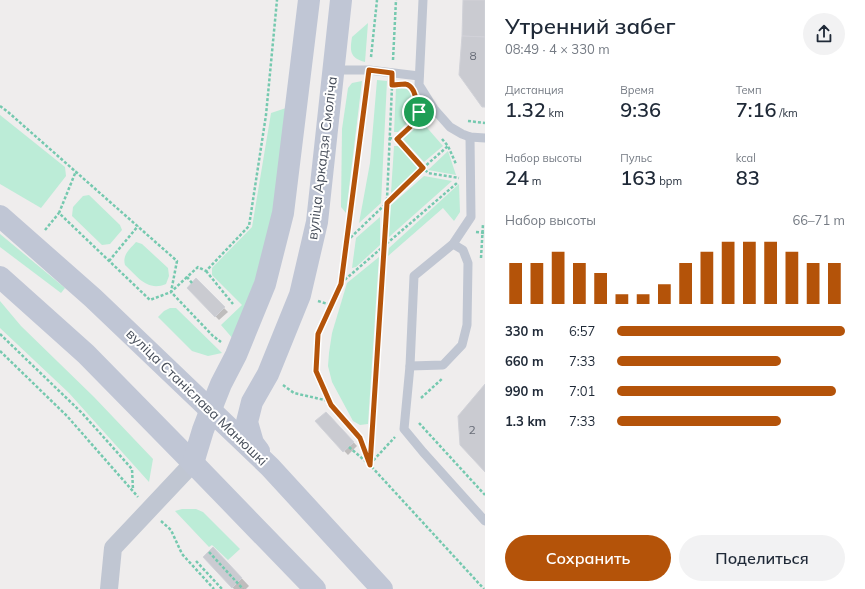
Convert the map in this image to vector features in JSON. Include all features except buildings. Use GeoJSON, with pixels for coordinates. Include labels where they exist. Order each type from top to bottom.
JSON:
{"type":"FeatureCollection","features":[{"type":"Feature","properties":{"kind":"main road"},"geometry":{"type":"LineString","coordinates":[[193,463],[210,409],[236,356],[265,284],[283,213],[309,0]]}},
{"type":"Feature","properties":{"kind":"main road","name":"вуліца Аркадзя Смоліча"},"geometry":{"type":"LineString","coordinates":[[270,467],[253,443],[248,422],[252,402],[268,374],[300,295],[317,222],[341,0]]}},
{"type":"Feature","properties":{"kind":"main road","name":"вуліца Станіслава Манюшкі"},"geometry":{"type":"LineString","coordinates":[[0,216],[93,298],[270,467],[382,589]]}},
{"type":"Feature","properties":{"kind":"main road"},"geometry":{"type":"LineString","coordinates":[[0,277],[86,354],[315,589]]}},
{"type":"Feature","properties":{"kind":"street"},"geometry":{"type":"LineString","coordinates":[[110,589],[112,548],[193,463]]}},
{"type":"Feature","properties":{"kind":"lane"},"geometry":{"type":"LineString","coordinates":[[423,0],[419,85],[434,109],[450,127],[466,135],[485,138]]}},
{"type":"Feature","properties":{"kind":"lane"},"geometry":{"type":"LineString","coordinates":[[334,70],[369,70],[419,76]]}},
{"type":"Feature","properties":{"kind":"lane"},"geometry":{"type":"LineString","coordinates":[[466,135],[471,217],[453,244],[414,276],[410,366],[404,429],[485,521]]}},
{"type":"Feature","properties":{"kind":"lane"},"geometry":{"type":"LineString","coordinates":[[410,366],[443,365],[462,345],[468,325],[468,262],[463,250],[453,244]]}},
{"type":"Feature","properties":{"kind":"path"},"geometry":{"type":"LineString","coordinates":[[206,271],[249,226],[266,115],[277,0]]}},
{"type":"Feature","properties":{"kind":"path"},"geometry":{"type":"LineString","coordinates":[[370,465],[360,438],[331,405],[316,371],[318,334],[341,284],[377,0]]}},
{"type":"Feature","properties":{"kind":"path"},"geometry":{"type":"LineString","coordinates":[[392,73],[396,0]]}},
{"type":"Feature","properties":{"kind":"path"},"geometry":{"type":"LineString","coordinates":[[370,465],[385,245],[392,85],[399,84]]}},
{"type":"Feature","properties":{"kind":"path"},"geometry":{"type":"LineString","coordinates":[[0,106],[76,170],[177,261],[171,292]]}},
{"type":"Feature","properties":{"kind":"path"},"geometry":{"type":"LineString","coordinates":[[419,112],[428,122]]}},
{"type":"Feature","properties":{"kind":"path"},"geometry":{"type":"LineString","coordinates":[[397,139],[422,116]]}},
{"type":"Feature","properties":{"kind":"path"},"geometry":{"type":"LineString","coordinates":[[465,120],[485,123]]}},
{"type":"Feature","properties":{"kind":"path"},"geometry":{"type":"LineString","coordinates":[[438,134],[448,146],[457,166]]}},
{"type":"Feature","properties":{"kind":"path"},"geometry":{"type":"LineString","coordinates":[[347,242],[423,168],[448,146],[466,135]]}},
{"type":"Feature","properties":{"kind":"path"},"geometry":{"type":"LineString","coordinates":[[389,138],[397,139],[428,173],[461,179]]}},
{"type":"Feature","properties":{"kind":"path"},"geometry":{"type":"LineString","coordinates":[[76,170],[59,213],[150,300],[171,292],[198,267],[206,271],[233,304]]}},
{"type":"Feature","properties":{"kind":"path"},"geometry":{"type":"LineString","coordinates":[[459,172],[461,179]]}},
{"type":"Feature","properties":{"kind":"path"},"geometry":{"type":"LineString","coordinates":[[341,284],[461,179]]}},
{"type":"Feature","properties":{"kind":"path"},"geometry":{"type":"LineString","coordinates":[[109,261],[138,226]]}},
{"type":"Feature","properties":{"kind":"path"},"geometry":{"type":"LineString","coordinates":[[463,228],[469,232],[485,233]]}},
{"type":"Feature","properties":{"kind":"path"},"geometry":{"type":"LineString","coordinates":[[187,277],[192,283]]}},
{"type":"Feature","properties":{"kind":"path"},"geometry":{"type":"LineString","coordinates":[[171,292],[213,336]]}},
{"type":"Feature","properties":{"kind":"path"},"geometry":{"type":"LineString","coordinates":[[0,334],[82,413],[132,468],[133,491]]}},
{"type":"Feature","properties":{"kind":"path"},"geometry":{"type":"LineString","coordinates":[[0,351],[67,416],[149,509],[171,530],[182,554],[214,589]]}},
{"type":"Feature","properties":{"kind":"path"},"geometry":{"type":"LineString","coordinates":[[283,385],[294,393],[329,400]]}},
{"type":"Feature","properties":{"kind":"path"},"geometry":{"type":"LineString","coordinates":[[370,465],[404,429]]}},
{"type":"Feature","properties":{"kind":"path"},"geometry":{"type":"LineString","coordinates":[[349,447],[370,465],[484,589]]}},
{"type":"Feature","properties":{"kind":"path"},"geometry":{"type":"LineString","coordinates":[[209,552],[243,589]]}},
{"type":"Feature","properties":{"kind":"path"},"geometry":{"type":"LineString","coordinates":[[196,561],[222,589]]}},
{"type":"Feature","properties":{"kind":"green space"},"geometry":{"type":"Polygon","coordinates":[[[368,23],[365,62],[353,56],[351,46],[352,37],[368,23]]]}},
{"type":"Feature","properties":{"kind":"green space"},"geometry":{"type":"Polygon","coordinates":[[[377,80],[387,81],[381,203],[359,223],[370,163],[377,80]]]}},
{"type":"Feature","properties":{"kind":"green space"},"geometry":{"type":"Polygon","coordinates":[[[362,81],[346,213],[341,207],[342,129],[348,88],[352,83],[362,81]]]}},
{"type":"Feature","properties":{"kind":"green space"},"geometry":{"type":"Polygon","coordinates":[[[396,88],[407,89],[411,94],[412,118],[398,132],[394,132],[396,88]]]}},
{"type":"Feature","properties":{"kind":"green space"},"geometry":{"type":"Polygon","coordinates":[[[289,107],[269,241],[234,340],[221,325],[242,305],[212,275],[212,268],[252,227],[271,113],[289,107]]]}},
{"type":"Feature","properties":{"kind":"green space"},"geometry":{"type":"Polygon","coordinates":[[[0,115],[65,167],[66,176],[41,208],[0,184],[0,115]]]}},
{"type":"Feature","properties":{"kind":"green space"},"geometry":{"type":"Polygon","coordinates":[[[422,122],[443,146],[424,162],[403,139],[422,122]]]}},
{"type":"Feature","properties":{"kind":"green space"},"geometry":{"type":"Polygon","coordinates":[[[394,146],[399,146],[418,169],[391,193],[394,146]]]}},
{"type":"Feature","properties":{"kind":"green space"},"geometry":{"type":"Polygon","coordinates":[[[448,151],[456,175],[428,170],[448,151]]]}},
{"type":"Feature","properties":{"kind":"green space"},"geometry":{"type":"Polygon","coordinates":[[[424,176],[452,181],[389,237],[390,206],[424,176]]]}},
{"type":"Feature","properties":{"kind":"green space"},"geometry":{"type":"Polygon","coordinates":[[[459,184],[460,212],[454,221],[443,208],[388,256],[389,248],[459,184]]]}},
{"type":"Feature","properties":{"kind":"green space"},"geometry":{"type":"Polygon","coordinates":[[[89,195],[120,225],[122,230],[110,244],[102,245],[72,216],[73,207],[83,196],[89,195]]]}},
{"type":"Feature","properties":{"kind":"green space"},"geometry":{"type":"Polygon","coordinates":[[[380,217],[380,245],[356,267],[352,268],[356,238],[380,217]]]}},
{"type":"Feature","properties":{"kind":"green space"},"geometry":{"type":"Polygon","coordinates":[[[0,234],[65,288],[61,293],[0,247],[0,234]]]}},
{"type":"Feature","properties":{"kind":"green space"},"geometry":{"type":"Polygon","coordinates":[[[136,242],[142,244],[168,268],[169,276],[166,284],[153,286],[143,282],[125,265],[124,261],[126,255],[136,242]]]}},
{"type":"Feature","properties":{"kind":"green space"},"geometry":{"type":"Polygon","coordinates":[[[379,257],[368,424],[360,425],[353,421],[332,382],[328,366],[329,353],[332,333],[347,283],[379,257]]]}},
{"type":"Feature","properties":{"kind":"green space"},"geometry":{"type":"Polygon","coordinates":[[[0,301],[21,326],[94,397],[153,459],[149,482],[69,393],[0,328],[0,301]]]}},
{"type":"Feature","properties":{"kind":"green space"},"geometry":{"type":"Polygon","coordinates":[[[170,308],[176,308],[222,353],[208,356],[192,351],[158,317],[170,308]]]}},
{"type":"Feature","properties":{"kind":"green space"},"geometry":{"type":"Polygon","coordinates":[[[182,509],[196,509],[203,512],[240,549],[228,560],[212,545],[209,547],[175,511],[182,509]]]}},
{"type":"Feature","properties":{"kind":"route"},"geometry":{"type":"LineString","coordinates":[[369,70],[392,73],[392,85],[406,84],[413,89],[419,112],[422,116],[397,139],[423,168],[387,203],[370,465],[360,438],[331,405],[316,371],[318,334],[341,284],[369,70]]}}]}
